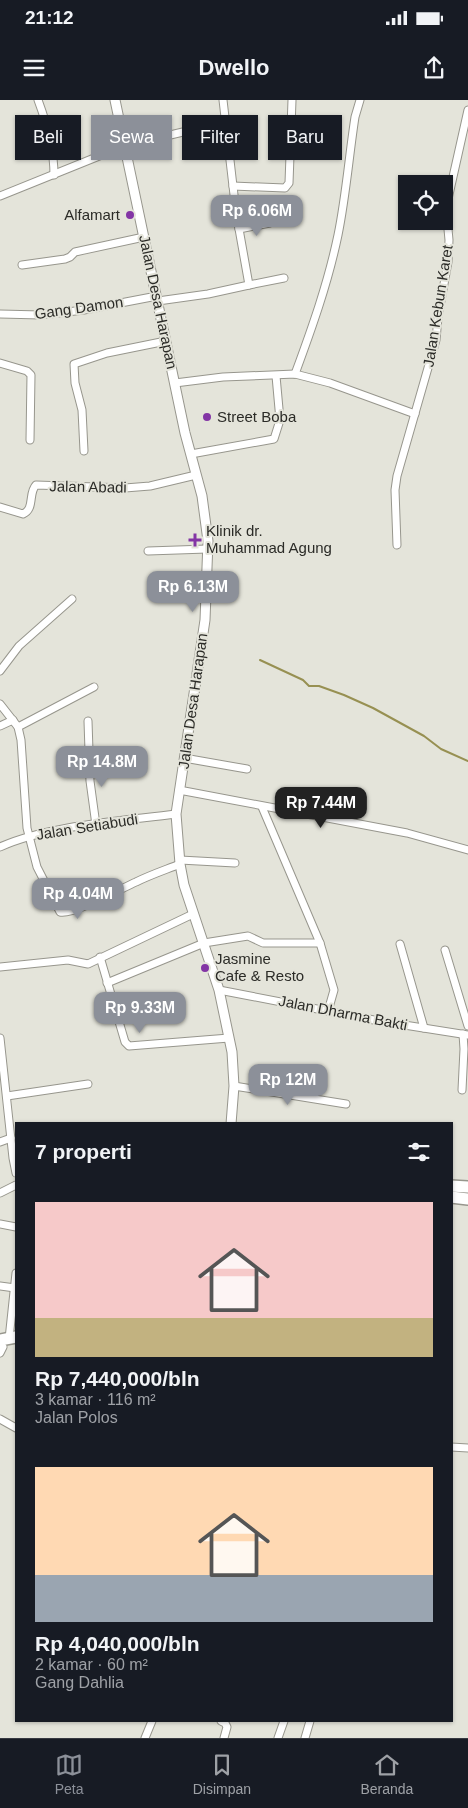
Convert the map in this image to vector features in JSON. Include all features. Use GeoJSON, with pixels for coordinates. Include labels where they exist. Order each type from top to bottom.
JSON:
{"type":"FeatureCollection","features":[{"type":"Feature","properties":{"kind":"highway"},"geometry":{"type":"LineString","coordinates":[[453,1186],[468,1187]]}},
{"type":"Feature","properties":{"kind":"highway"},"geometry":{"type":"LineString","coordinates":[[453,1197],[468,1199]]}},
{"type":"Feature","properties":{"kind":"street"},"geometry":{"type":"LineString","coordinates":[[38,100],[46,121],[54,175]]}},
{"type":"Feature","properties":{"kind":"street","name":"Jalan Desa Harapan"},"geometry":{"type":"LineString","coordinates":[[115,100],[118,115]]}},
{"type":"Feature","properties":{"kind":"street"},"geometry":{"type":"LineString","coordinates":[[223,100],[224,115]]}},
{"type":"Feature","properties":{"kind":"street"},"geometry":{"type":"LineString","coordinates":[[233,186],[285,188],[288,183],[292,100]]}},
{"type":"Feature","properties":{"kind":"street"},"geometry":{"type":"LineString","coordinates":[[295,374],[314,325],[326,286],[338,233],[355,117],[360,100]]}},
{"type":"Feature","properties":{"kind":"street","name":"Jalan Kebun Karet"},"geometry":{"type":"LineString","coordinates":[[397,545],[394,490],[436,340],[438,317],[448,262],[449,240],[446,208],[468,110]]}},
{"type":"Feature","properties":{"kind":"street"},"geometry":{"type":"LineString","coordinates":[[0,196],[91,160]]}},
{"type":"Feature","properties":{"kind":"street","name":"Jalan Desa Harapan"},"geometry":{"type":"LineString","coordinates":[[127,160],[175,383],[202,496],[208,541],[205,620],[176,814],[180,862],[193,914],[219,990],[230,1038],[234,1068],[231,1122]]}},
{"type":"Feature","properties":{"kind":"street"},"geometry":{"type":"LineString","coordinates":[[230,160],[249,285]]}},
{"type":"Feature","properties":{"kind":"street"},"geometry":{"type":"LineString","coordinates":[[239,229],[270,223]]}},
{"type":"Feature","properties":{"kind":"street"},"geometry":{"type":"LineString","coordinates":[[22,265],[65,259],[75,252],[144,237]]}},
{"type":"Feature","properties":{"kind":"street","name":"Gang Damon"},"geometry":{"type":"LineString","coordinates":[[0,314],[41,315],[84,310],[157,299],[208,294],[284,278]]}},
{"type":"Feature","properties":{"kind":"street"},"geometry":{"type":"LineString","coordinates":[[84,451],[82,410],[75,383],[74,364],[77,361],[107,353],[166,341]]}},
{"type":"Feature","properties":{"kind":"street"},"geometry":{"type":"LineString","coordinates":[[0,363],[31,374],[30,440]]}},
{"type":"Feature","properties":{"kind":"street"},"geometry":{"type":"LineString","coordinates":[[175,383],[223,377],[295,374],[330,383],[415,414]]}},
{"type":"Feature","properties":{"kind":"street"},"geometry":{"type":"LineString","coordinates":[[191,454],[274,439],[280,420],[276,376]]}},
{"type":"Feature","properties":{"kind":"street","name":"Jalan Abadi"},"geometry":{"type":"LineString","coordinates":[[0,507],[24,514],[29,509],[33,487],[36,485],[125,488],[150,486],[196,475]]}},
{"type":"Feature","properties":{"kind":"street"},"geometry":{"type":"LineString","coordinates":[[148,551],[207,549]]}},
{"type":"Feature","properties":{"kind":"street"},"geometry":{"type":"LineString","coordinates":[[0,671],[20,646],[72,599]]}},
{"type":"Feature","properties":{"kind":"street"},"geometry":{"type":"LineString","coordinates":[[18,727],[94,687]]}},
{"type":"Feature","properties":{"kind":"street"},"geometry":{"type":"LineString","coordinates":[[0,704],[18,727],[28,837],[37,867],[58,910],[62,913],[82,907],[180,862],[235,862]]}},
{"type":"Feature","properties":{"kind":"street"},"geometry":{"type":"LineString","coordinates":[[0,726],[13,720]]}},
{"type":"Feature","properties":{"kind":"street"},"geometry":{"type":"LineString","coordinates":[[88,721],[90,781],[96,824]]}},
{"type":"Feature","properties":{"kind":"street"},"geometry":{"type":"LineString","coordinates":[[184,758],[247,769]]}},
{"type":"Feature","properties":{"kind":"street"},"geometry":{"type":"LineString","coordinates":[[179,790],[407,833],[468,850]]}},
{"type":"Feature","properties":{"kind":"street"},"geometry":{"type":"LineString","coordinates":[[262,807],[320,943],[334,990],[328,1011]]}},
{"type":"Feature","properties":{"kind":"street","name":"Jalan Setiabudi"},"geometry":{"type":"LineString","coordinates":[[0,847],[28,837],[96,824],[176,814]]}},
{"type":"Feature","properties":{"kind":"street"},"geometry":{"type":"LineString","coordinates":[[0,967],[68,960],[85,964],[193,914]]}},
{"type":"Feature","properties":{"kind":"street"},"geometry":{"type":"LineString","coordinates":[[107,983],[204,943],[248,936],[263,943],[320,943]]}},
{"type":"Feature","properties":{"kind":"street"},"geometry":{"type":"LineString","coordinates":[[400,944],[424,1028]]}},
{"type":"Feature","properties":{"kind":"street"},"geometry":{"type":"LineString","coordinates":[[446,950],[468,1026]]}},
{"type":"Feature","properties":{"kind":"street"},"geometry":{"type":"LineString","coordinates":[[100,958],[126,1042],[129,1046],[230,1038]]}},
{"type":"Feature","properties":{"kind":"street","name":"Jalan Dharma Bakti"},"geometry":{"type":"LineString","coordinates":[[219,990],[465,1034]]}},
{"type":"Feature","properties":{"kind":"street"},"geometry":{"type":"LineString","coordinates":[[462,1090],[465,1034]]}},
{"type":"Feature","properties":{"kind":"street"},"geometry":{"type":"LineString","coordinates":[[0,1038],[3,1086],[7,1096],[15,1166]]}},
{"type":"Feature","properties":{"kind":"street"},"geometry":{"type":"LineString","coordinates":[[7,1096],[88,1084]]}},
{"type":"Feature","properties":{"kind":"street"},"geometry":{"type":"LineString","coordinates":[[234,1086],[346,1104]]}},
{"type":"Feature","properties":{"kind":"street"},"geometry":{"type":"LineString","coordinates":[[0,1142],[11,1138]]}},
{"type":"Feature","properties":{"kind":"street"},"geometry":{"type":"LineString","coordinates":[[0,1193],[15,1186]]}},
{"type":"Feature","properties":{"kind":"street"},"geometry":{"type":"LineString","coordinates":[[0,1224],[15,1227]]}},
{"type":"Feature","properties":{"kind":"street"},"geometry":{"type":"LineString","coordinates":[[0,1286],[15,1288],[6,1344]]}},
{"type":"Feature","properties":{"kind":"street"},"geometry":{"type":"LineString","coordinates":[[0,1419],[15,1427]]}},
{"type":"Feature","properties":{"kind":"street"},"geometry":{"type":"LineString","coordinates":[[453,1447],[468,1448]]}},
{"type":"Feature","properties":{"kind":"street"},"geometry":{"type":"LineString","coordinates":[[145,1738],[152,1722]]}},
{"type":"Feature","properties":{"kind":"street"},"geometry":{"type":"LineString","coordinates":[[223,1722],[227,1727],[224,1738]]}},
{"type":"Feature","properties":{"kind":"street"},"geometry":{"type":"LineString","coordinates":[[278,1738],[284,1722]]}},
{"type":"Feature","properties":{"kind":"street"},"geometry":{"type":"LineString","coordinates":[[305,1738],[310,1722]]}},
{"type":"Feature","properties":{"kind":"waterway"},"geometry":{"type":"LineString","coordinates":[[260,660],[303,680],[309,686],[319,686],[373,708],[424,736],[441,749],[468,761]]}},
{"type":"Feature","properties":{"kind":"place","name":"Alfamart"},"geometry":{"type":"Point","coordinates":[130,215]}},
{"type":"Feature","properties":{"kind":"place","name":"Street Boba"},"geometry":{"type":"Point","coordinates":[207,417]}},
{"type":"Feature","properties":{"kind":"place","name":"Klinik dr. Muhammad Agung"},"geometry":{"type":"Point","coordinates":[195,540]}},
{"type":"Feature","properties":{"kind":"place","name":"Jasmine Cafe & Resto"},"geometry":{"type":"Point","coordinates":[205,968]}}]}
